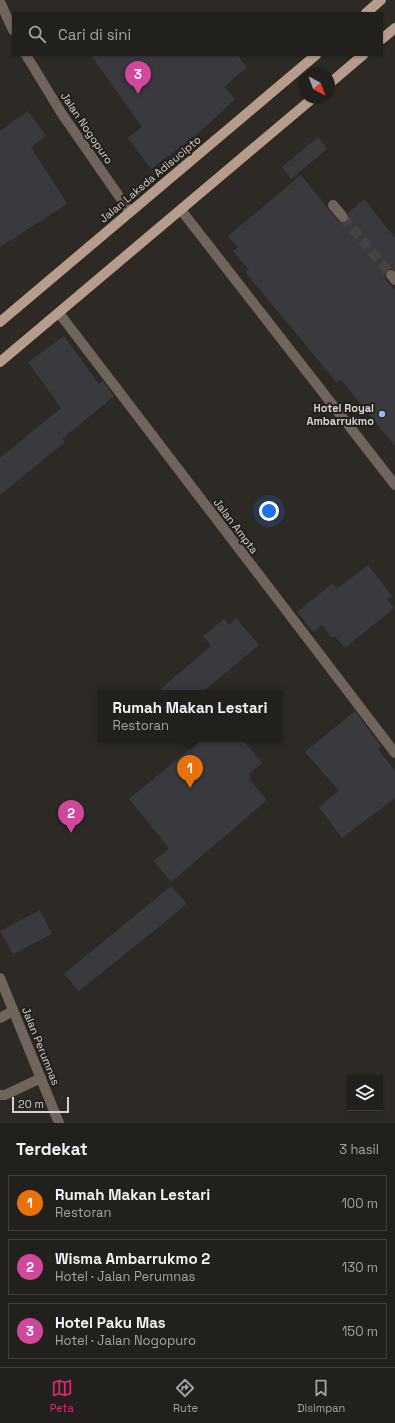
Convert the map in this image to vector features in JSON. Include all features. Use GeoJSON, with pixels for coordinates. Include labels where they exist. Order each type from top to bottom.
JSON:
{"type":"FeatureCollection","features":[{"type":"Feature","properties":{"kind":"main road"},"geometry":{"type":"LineString","coordinates":[[367,12],[381,0]]}},
{"type":"Feature","properties":{"kind":"main road"},"geometry":{"type":"LineString","coordinates":[[383,38],[395,28]]}},
{"type":"Feature","properties":{"kind":"main road","name":"Jalan Laksda Adisucipto"},"geometry":{"type":"LineString","coordinates":[[0,322],[315,56]]}},
{"type":"Feature","properties":{"kind":"main road"},"geometry":{"type":"LineString","coordinates":[[335,79],[362,56]]}},
{"type":"Feature","properties":{"kind":"main road"},"geometry":{"type":"LineString","coordinates":[[0,362],[306,104]]}},
{"type":"Feature","properties":{"kind":"street"},"geometry":{"type":"LineString","coordinates":[[0,2],[12,28]]}},
{"type":"Feature","properties":{"kind":"street","name":"Jalan Nogopuro"},"geometry":{"type":"LineString","coordinates":[[27,56],[62,114],[130,212]]}},
{"type":"Feature","properties":{"kind":"street"},"geometry":{"type":"LineString","coordinates":[[333,205],[343,217]]}},
{"type":"Feature","properties":{"kind":"street"},"geometry":{"type":"LineString","coordinates":[[181,210],[395,485]]}},
{"type":"Feature","properties":{"kind":"street","name":"Jalan Ampta"},"geometry":{"type":"LineString","coordinates":[[59,313],[395,753]]}},
{"type":"Feature","properties":{"kind":"street","name":"Jalan Perumnas"},"geometry":{"type":"LineString","coordinates":[[0,978],[59,1123]]}},
{"type":"Feature","properties":{"kind":"street"},"geometry":{"type":"LineString","coordinates":[[0,1018],[13,1011]]}},
{"type":"Feature","properties":{"kind":"street"},"geometry":{"type":"LineString","coordinates":[[0,1095],[6,1095],[41,1078]]}},
{"type":"Feature","properties":{"kind":"building"},"geometry":{"type":"Polygon","coordinates":[[[92,56],[238,56],[247,67],[224,87],[235,99],[202,130],[151,169],[128,138],[142,127],[92,56]]]}},
{"type":"Feature","properties":{"kind":"building"},"geometry":{"type":"Polygon","coordinates":[[[28,111],[46,136],[31,147],[67,204],[0,247],[0,131],[28,111]]]}},
{"type":"Feature","properties":{"kind":"building"},"geometry":{"type":"Polygon","coordinates":[[[318,137],[327,149],[291,179],[282,167],[318,137]]]}},
{"type":"Feature","properties":{"kind":"building"},"geometry":{"type":"Polygon","coordinates":[[[301,175],[340,223],[347,222],[349,216],[348,213],[364,199],[395,238],[395,270],[387,270],[385,276],[386,280],[395,290],[395,446],[341,380],[337,383],[245,272],[249,270],[233,251],[238,247],[228,236],[301,175]]]}},
{"type":"Feature","properties":{"kind":"building"},"geometry":{"type":"Polygon","coordinates":[[[64,336],[99,384],[103,381],[114,396],[62,439],[65,442],[0,495],[0,458],[61,408],[28,362],[64,336]]]}},
{"type":"Feature","properties":{"kind":"building"},"geometry":{"type":"Polygon","coordinates":[[[368,565],[392,596],[387,599],[394,608],[345,648],[335,636],[332,638],[322,625],[313,632],[297,612],[333,583],[337,589],[368,565]]]}},
{"type":"Feature","properties":{"kind":"building"},"geometry":{"type":"Polygon","coordinates":[[[236,618],[259,645],[205,690],[160,690],[211,646],[203,636],[224,619],[229,625],[236,618]]]}},
{"type":"Feature","properties":{"kind":"building"},"geometry":{"type":"Polygon","coordinates":[[[355,711],[381,746],[378,749],[395,771],[395,798],[342,838],[319,807],[339,791],[305,752],[355,711]]]}},
{"type":"Feature","properties":{"kind":"building"},"geometry":{"type":"Polygon","coordinates":[[[198,742],[244,742],[262,763],[249,774],[251,777],[249,779],[267,800],[171,882],[154,861],[169,848],[129,799],[198,742]]]}},
{"type":"Feature","properties":{"kind":"building"},"geometry":{"type":"Polygon","coordinates":[[[171,886],[187,904],[79,991],[64,974],[171,886]]]}},
{"type":"Feature","properties":{"kind":"building"},"geometry":{"type":"Polygon","coordinates":[[[40,910],[52,934],[13,954],[0,931],[40,910]]]}},
{"type":"Feature","properties":{"kind":"tunnel"},"geometry":{"type":"LineString","coordinates":[[343,217],[391,275]]}},
{"type":"Feature","properties":{"kind":"place","name":"Hotel Paku Mas"},"geometry":{"type":"Point","coordinates":[138,94]}},
{"type":"Feature","properties":{"kind":"place","name":"Hotel Royal Ambarrukmo"},"geometry":{"type":"Point","coordinates":[382,414]}},
{"type":"Feature","properties":{"kind":"place","name":"Rumah Makan Lestari"},"geometry":{"type":"Point","coordinates":[190,788]}},
{"type":"Feature","properties":{"kind":"place","name":"Wisma Ambarrukmo 2"},"geometry":{"type":"Point","coordinates":[71,833]}}]}
